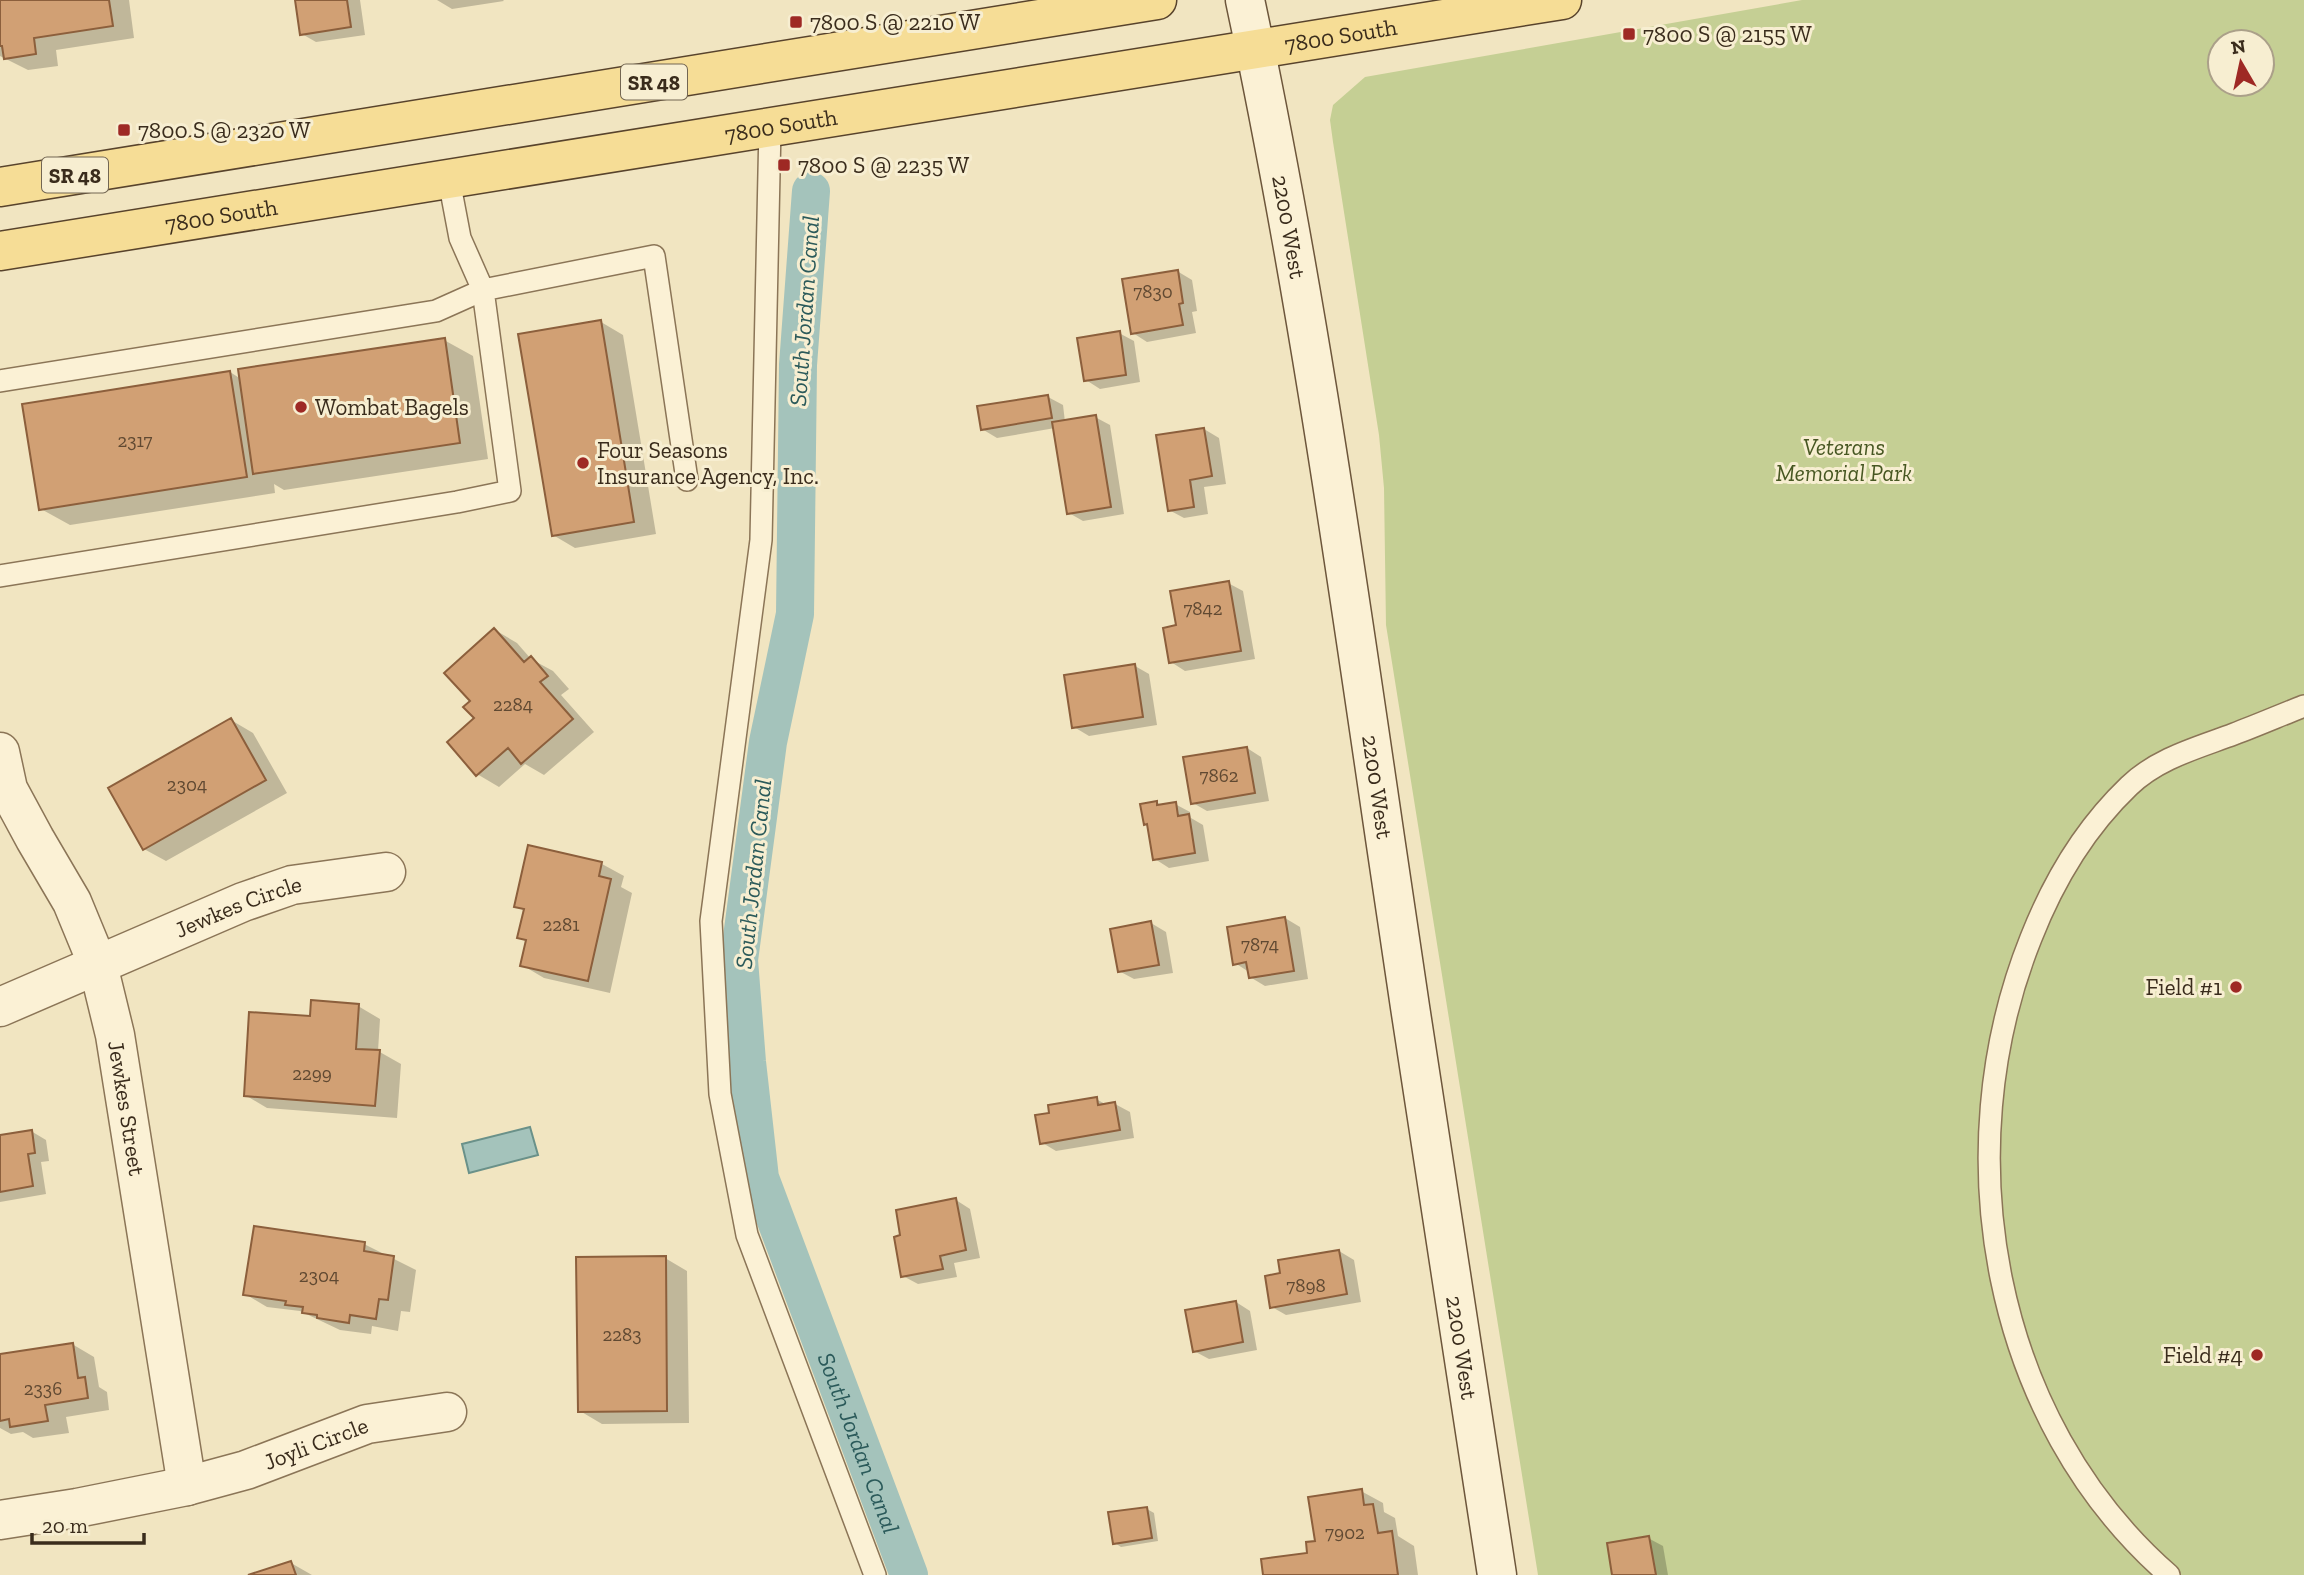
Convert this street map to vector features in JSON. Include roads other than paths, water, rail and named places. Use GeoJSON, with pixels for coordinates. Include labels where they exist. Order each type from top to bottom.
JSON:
{"type":"FeatureCollection","features":[{"type":"Feature","properties":{"kind":"main road","name":"SR 48"},"geometry":{"type":"LineString","coordinates":[[0,187],[1157,0]]}},
{"type":"Feature","properties":{"kind":"main road","name":"7800 South"},"geometry":{"type":"LineString","coordinates":[[0,251],[1562,0]]}},
{"type":"Feature","properties":{"kind":"street","name":"2200 West"},"geometry":{"type":"LineString","coordinates":[[1245,0],[1269,113],[1330,461],[1436,1188],[1497,1575]]}},
{"type":"Feature","properties":{"kind":"street","name":"Jewkes Street"},"geometry":{"type":"LineString","coordinates":[[0,752],[8,789],[72,902],[98,965],[115,1035],[187,1486]]}},
{"type":"Feature","properties":{"kind":"street","name":"Jewkes Circle"},"geometry":{"type":"LineString","coordinates":[[0,1007],[243,902],[292,885],[386,872]]}},
{"type":"Feature","properties":{"kind":"street","name":"Joyli Circle"},"geometry":{"type":"LineString","coordinates":[[0,1520],[187,1486],[246,1471],[368,1424],[447,1412]]}},
{"type":"Feature","properties":{"kind":"lane"},"geometry":{"type":"LineString","coordinates":[[770,127],[761,540],[711,921],[720,1094],[747,1235],[875,1575]]}},
{"type":"Feature","properties":{"kind":"lane"},"geometry":{"type":"LineString","coordinates":[[0,576],[457,502],[510,491],[483,290],[460,238],[449,180]]}},
{"type":"Feature","properties":{"kind":"lane"},"geometry":{"type":"LineString","coordinates":[[0,381],[436,311],[483,290],[654,256],[687,480]]}},
{"type":"Feature","properties":{"kind":"lane"},"geometry":{"type":"LineString","coordinates":[[2167,1574],[2085,1482],[2042,1406],[2021,1353],[2006,1303],[1995,1242],[1990,1179],[1989,1111],[1999,1041],[2016,975],[2041,913],[2068,863],[2096,820],[2131,784],[2154,766],[2304,706]]}},
{"type":"Feature","properties":{"kind":"water"},"geometry":{"type":"Polygon","coordinates":[[[530,1127],[538,1155],[469,1173],[462,1144],[530,1127]]]}},
{"type":"Feature","properties":{"kind":"waterway","name":"South Jordan Canal"},"geometry":{"type":"LineString","coordinates":[[811,191],[798,365],[795,614],[768,742],[739,960],[760,1178],[909,1575]]}},
{"type":"Feature","properties":{"kind":"place","name":"7800 S @ 2210 W"},"geometry":{"type":"Point","coordinates":[796,22]}},
{"type":"Feature","properties":{"kind":"place","name":"7800 S @ 2155 W"},"geometry":{"type":"Point","coordinates":[1629,34]}},
{"type":"Feature","properties":{"kind":"place","name":"7800 S @ 2320 W"},"geometry":{"type":"Point","coordinates":[124,130]}},
{"type":"Feature","properties":{"kind":"place","name":"7800 S @ 2235 W"},"geometry":{"type":"Point","coordinates":[784,165]}},
{"type":"Feature","properties":{"kind":"place","name":"Wombat Bagels"},"geometry":{"type":"Point","coordinates":[301,407]}},
{"type":"Feature","properties":{"kind":"place","name":"Four Seasons Insurance Agency, Inc."},"geometry":{"type":"Point","coordinates":[583,463]}},
{"type":"Feature","properties":{"kind":"place","name":"Field #1"},"geometry":{"type":"Point","coordinates":[2236,987]}},
{"type":"Feature","properties":{"kind":"place","name":"Field #4"},"geometry":{"type":"Point","coordinates":[2257,1355]}},
{"type":"Feature","properties":{"kind":"park label","name":"Veterans Memorial Park"},"geometry":{"type":"Point","coordinates":[1844,460]}}]}
